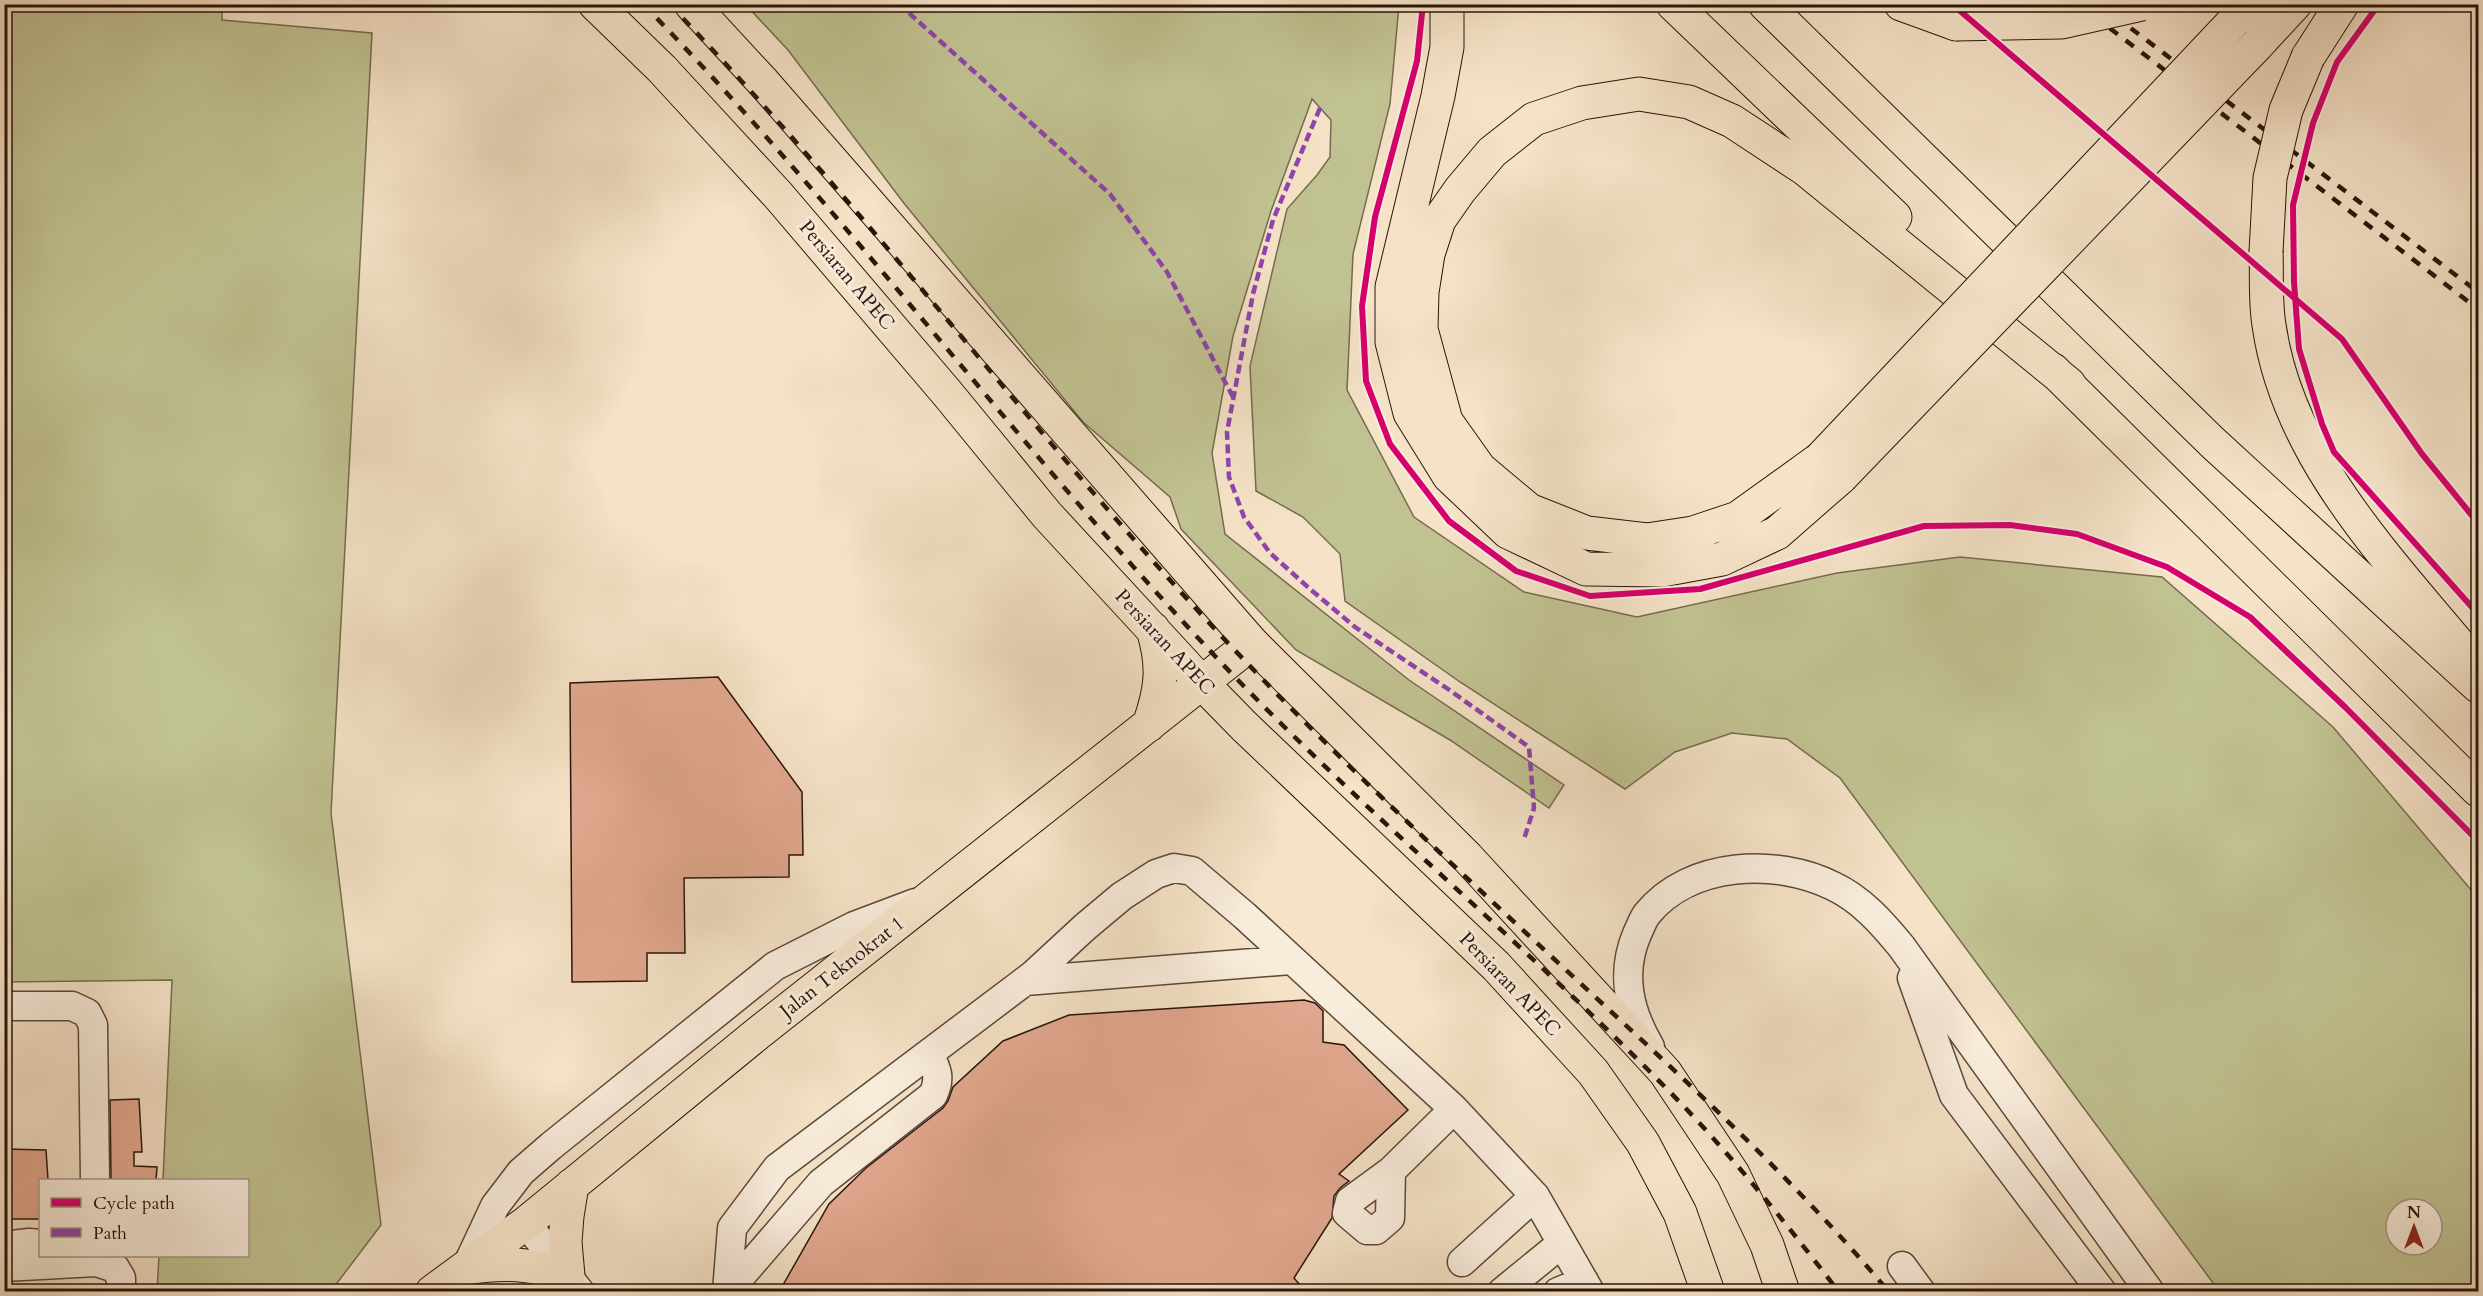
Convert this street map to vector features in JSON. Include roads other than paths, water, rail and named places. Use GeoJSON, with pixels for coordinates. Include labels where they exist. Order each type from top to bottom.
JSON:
{"type":"FeatureCollection","features":[{"type":"Feature","properties":{"kind":"main road","name":"Persiaran APEC"},"geometry":{"type":"LineString","coordinates":[[595,4],[662,69],[778,195],[947,393],[1047,515],[1201,682],[1244,726],[1496,966],[1593,1072],[1643,1143],[1680,1213],[1708,1292]]}},
{"type":"Feature","properties":{"kind":"main road"},"geometry":{"type":"LineString","coordinates":[[691,4],[764,83],[1252,643],[1467,857],[1665,1072],[1733,1174],[1767,1245],[1783,1292]]}},
{"type":"Feature","properties":{"kind":"main road"},"geometry":{"type":"LineString","coordinates":[[1447,4],[1447,47],[1438,96],[1392,287],[1392,342],[1410,413],[1449,476],[1508,532],[1586,568],[1662,570],[1722,559],[1777,533],[1831,468],[2243,13]]}},
{"type":"Feature","properties":{"kind":"main road"},"geometry":{"type":"LineString","coordinates":[[1673,4],[2069,384],[2478,790]]}},
{"type":"Feature","properties":{"kind":"main road"},"geometry":{"type":"LineString","coordinates":[[1765,4],[2212,442],[2478,687]]}},
{"type":"Feature","properties":{"kind":"main road"},"geometry":{"type":"LineString","coordinates":[[1901,4],[1956,24],[2062,22],[2142,4]]}},
{"type":"Feature","properties":{"kind":"main road"},"geometry":{"type":"LineString","coordinates":[[2069,384],[1805,169],[1732,121],[1689,102],[1639,94],[1582,103],[1534,119],[1491,152],[1460,190],[1440,220],[1428,255],[1422,292],[1421,329],[1446,421],[1480,469],[1529,510],[1587,532],[1647,540],[1693,533],[1738,518],[1831,468],[2257,45],[2295,4]]}},
{"type":"Feature","properties":{"kind":"main road"},"geometry":{"type":"LineString","coordinates":[[2342,4],[2308,57],[2286,110],[2270,178],[2266,252],[2269,325],[2287,399],[2327,478],[2385,555],[2478,668]]}},
{"type":"Feature","properties":{"kind":"main road"},"geometry":{"type":"LineString","coordinates":[[1149,725],[1157,704],[1161,679],[1161,656],[1153,629]]}},
{"type":"Feature","properties":{"kind":"main road","name":"Jalan Teknokrat 1"},"geometry":{"type":"LineString","coordinates":[[432,1292],[526,1223],[929,898],[1252,643]]}},
{"type":"Feature","properties":{"kind":"main road"},"geometry":{"type":"LineString","coordinates":[[1149,725],[1183,716],[1207,715],[1227,719],[1244,726]]}},
{"type":"Feature","properties":{"kind":"main road"},"geometry":{"type":"LineString","coordinates":[[572,1185],[565,1242],[574,1284]]}},
{"type":"Feature","properties":{"kind":"main road"},"geometry":{"type":"LineString","coordinates":[[466,1268],[494,1264],[526,1264],[574,1284]]}},
{"type":"Feature","properties":{"kind":"street"},"geometry":{"type":"LineString","coordinates":[[727,1292],[732,1228],[770,1175],[1025,981],[1122,896],[1156,874],[1174,868],[1192,872],[1245,916],[1454,1109],[1535,1196],[1587,1286],[1558,1292]]}},
{"type":"Feature","properties":{"kind":"street"},"geometry":{"type":"LineString","coordinates":[[1665,1072],[1638,1026],[1629,998],[1628,969],[1634,941],[1646,914],[1672,891],[1704,877],[1741,868],[1767,868],[1800,873],[1834,886],[1857,900],[1883,924],[1901,946],[2150,1292]]}},
{"type":"Feature","properties":{"kind":"street"},"geometry":{"type":"LineString","coordinates":[[466,1268],[495,1206],[520,1172],[775,966],[854,926],[929,898]]}},
{"type":"Feature","properties":{"kind":"street"},"geometry":{"type":"LineString","coordinates":[[1901,946],[1954,1095],[2102,1292]]}},
{"type":"Feature","properties":{"kind":"street"},"geometry":{"type":"LineString","coordinates":[[1025,981],[1291,960]]}},
{"type":"Feature","properties":{"kind":"street"},"geometry":{"type":"LineString","coordinates":[[4,1006],[72,1006],[87,1013],[93,1025],[95,1179]]}},
{"type":"Feature","properties":{"kind":"street"},"geometry":{"type":"LineString","coordinates":[[727,1292],[821,1183],[933,1095],[939,1083],[938,1071],[929,1054]]}},
{"type":"Feature","properties":{"kind":"street"},"geometry":{"type":"LineString","coordinates":[[1391,1171],[1454,1109]]}},
{"type":"Feature","properties":{"kind":"street"},"geometry":{"type":"LineString","coordinates":[[1462,1262],[1535,1196]]}},
{"type":"Feature","properties":{"kind":"street"},"geometry":{"type":"LineString","coordinates":[[526,1223],[574,1284]]}},
{"type":"Feature","properties":{"kind":"street"},"geometry":{"type":"LineString","coordinates":[[1502,1292],[1562,1243]]}},
{"type":"Feature","properties":{"kind":"street"},"geometry":{"type":"LineString","coordinates":[[4,1246],[39,1244]]}},
{"type":"Feature","properties":{"kind":"street"},"geometry":{"type":"LineString","coordinates":[[4,1267],[84,1259],[115,1268],[121,1278],[121,1292]]}},
{"type":"Feature","properties":{"kind":"street"},"geometry":{"type":"LineString","coordinates":[[1902,1266],[1921,1292]]}},
{"type":"Feature","properties":{"kind":"railway"},"geometry":{"type":"LineString","coordinates":[[643,4],[790,164],[1070,494],[1214,655],[1325,766],[1555,980],[1667,1089],[1756,1188],[1839,1292]]}},
{"type":"Feature","properties":{"kind":"railway"},"geometry":{"type":"LineString","coordinates":[[669,4],[812,160],[1086,484],[1227,642],[1407,822],[1746,1139],[1855,1252],[1889,1292]]}},
{"type":"Feature","properties":{"kind":"railway"},"geometry":{"type":"LineString","coordinates":[[2078,4],[2478,309]]}},
{"type":"Feature","properties":{"kind":"railway"},"geometry":{"type":"LineString","coordinates":[[2099,4],[2478,292]]}}]}
